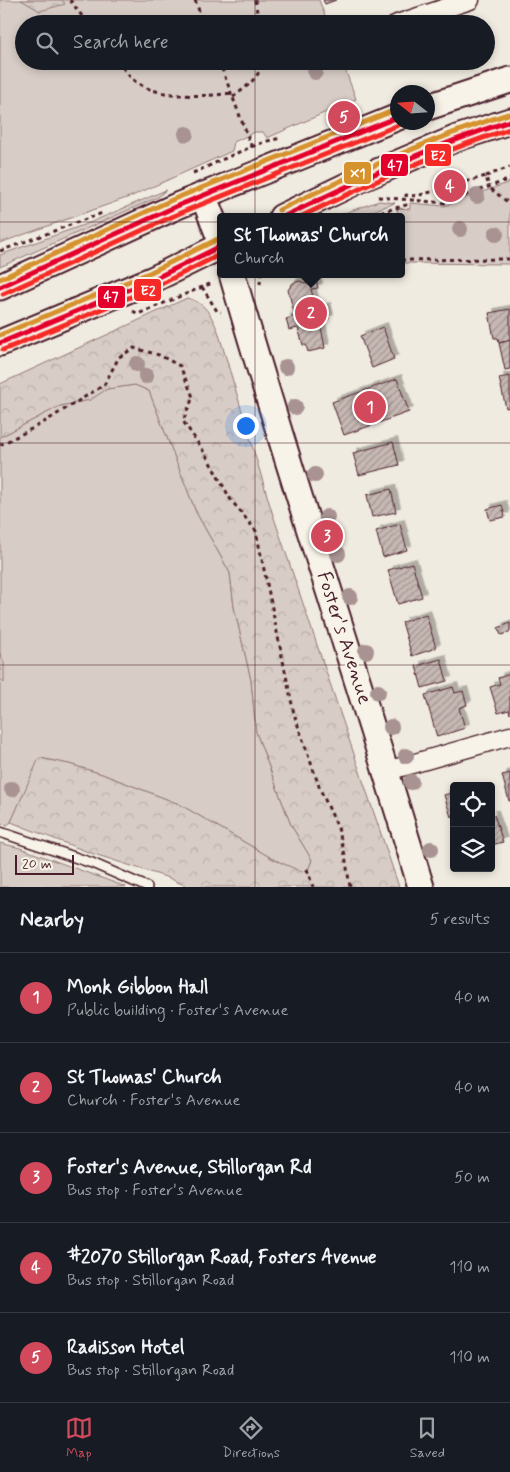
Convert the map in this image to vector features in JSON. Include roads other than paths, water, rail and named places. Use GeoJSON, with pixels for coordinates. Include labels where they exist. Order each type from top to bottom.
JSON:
{"type":"FeatureCollection","features":[{"type":"Feature","properties":{"kind":"main road"},"geometry":{"type":"LineString","coordinates":[[435,105],[510,80]]}},
{"type":"Feature","properties":{"kind":"main road"},"geometry":{"type":"LineString","coordinates":[[0,287],[203,195],[390,120]]}},
{"type":"Feature","properties":{"kind":"main road"},"geometry":{"type":"LineString","coordinates":[[290,213],[363,178],[457,138],[510,121]]}},
{"type":"Feature","properties":{"kind":"main road"},"geometry":{"type":"LineString","coordinates":[[203,195],[217,231]]}},
{"type":"Feature","properties":{"kind":"main road"},"geometry":{"type":"LineString","coordinates":[[0,343],[154,279],[217,248]]}},
{"type":"Feature","properties":{"kind":"main road","name":"Foster's Avenue"},"geometry":{"type":"LineString","coordinates":[[233,278],[286,460],[387,771],[422,887]]}},
{"type":"Feature","properties":{"kind":"street"},"geometry":{"type":"LineString","coordinates":[[424,15],[470,0]]}},
{"type":"Feature","properties":{"kind":"street"},"geometry":{"type":"LineString","coordinates":[[387,771],[510,736]]}},
{"type":"Feature","properties":{"kind":"lane"},"geometry":{"type":"LineString","coordinates":[[0,832],[73,857],[147,887]]}},
{"type":"Feature","properties":{"kind":"place","name":"Radisson Hotel"},"geometry":{"type":"Point","coordinates":[344,117]}},
{"type":"Feature","properties":{"kind":"place","name":"#2070 Stillorgan Road, Fosters Avenue"},"geometry":{"type":"Point","coordinates":[450,186]}},
{"type":"Feature","properties":{"kind":"place","name":"St Thomas' Church"},"geometry":{"type":"Point","coordinates":[311,313]}},
{"type":"Feature","properties":{"kind":"place","name":"Monk Gibbon Hall"},"geometry":{"type":"Point","coordinates":[370,407]}},
{"type":"Feature","properties":{"kind":"place","name":"Foster's Avenue, Stillorgan Rd"},"geometry":{"type":"Point","coordinates":[327,536]}}]}
